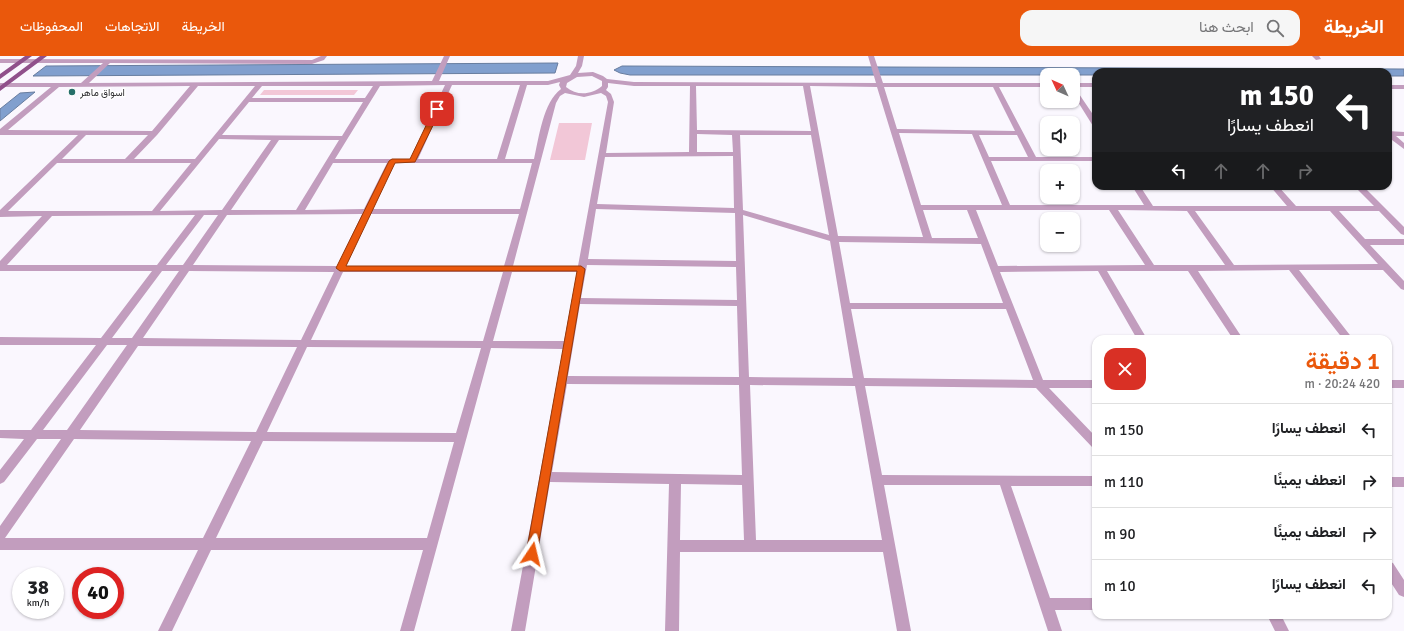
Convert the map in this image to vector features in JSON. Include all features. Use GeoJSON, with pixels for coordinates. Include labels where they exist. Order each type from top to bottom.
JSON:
{"type":"FeatureCollection","features":[{"type":"Feature","properties":{"kind":"main road"},"geometry":{"type":"LineString","coordinates":[[0,77],[29,56]]}},
{"type":"Feature","properties":{"kind":"main road"},"geometry":{"type":"LineString","coordinates":[[2,86],[44,56]]}},
{"type":"Feature","properties":{"kind":"street"},"geometry":{"type":"LineString","coordinates":[[187,62],[192,56]]}},
{"type":"Feature","properties":{"kind":"street"},"geometry":{"type":"LineString","coordinates":[[252,62],[257,56]]}},
{"type":"Feature","properties":{"kind":"street"},"geometry":{"type":"LineString","coordinates":[[0,61],[312,62],[322,59],[324,56]]}},
{"type":"Feature","properties":{"kind":"street"},"geometry":{"type":"LineString","coordinates":[[435,83],[448,56]]}},
{"type":"Feature","properties":{"kind":"street"},"geometry":{"type":"LineString","coordinates":[[407,631],[524,211],[552,102],[564,89],[564,82],[579,66],[581,56]]}},
{"type":"Feature","properties":{"kind":"street"},"geometry":{"type":"LineString","coordinates":[[871,56],[928,240]]}},
{"type":"Feature","properties":{"kind":"street"},"geometry":{"type":"LineString","coordinates":[[82,84],[109,62]]}},
{"type":"Feature","properties":{"kind":"street"},"geometry":{"type":"LineString","coordinates":[[518,631],[611,102],[601,77],[579,66]]}},
{"type":"Feature","properties":{"kind":"street"},"geometry":{"type":"LineString","coordinates":[[2,86],[82,84],[548,83],[570,77],[593,74]]}},
{"type":"Feature","properties":{"kind":"street"},"geometry":{"type":"LineString","coordinates":[[299,212],[332,161],[344,138],[378,83]]}},
{"type":"Feature","properties":{"kind":"street"},"geometry":{"type":"LineString","coordinates":[[413,161],[450,83]]}},
{"type":"Feature","properties":{"kind":"street"},"geometry":{"type":"LineString","coordinates":[[500,161],[524,83]]}},
{"type":"Feature","properties":{"kind":"street"},"geometry":{"type":"LineString","coordinates":[[548,83],[579,95],[592,94],[604,86],[634,84],[1040,85]]}},
{"type":"Feature","properties":{"kind":"street"},"geometry":{"type":"LineString","coordinates":[[127,161],[154,133],[196,84]]}},
{"type":"Feature","properties":{"kind":"street"},"geometry":{"type":"LineString","coordinates":[[154,213],[195,161],[260,84]]}},
{"type":"Feature","properties":{"kind":"street"},"geometry":{"type":"LineString","coordinates":[[693,84],[693,154]]}},
{"type":"Feature","properties":{"kind":"street"},"geometry":{"type":"LineString","coordinates":[[806,84],[904,631]]}},
{"type":"Feature","properties":{"kind":"street"},"geometry":{"type":"LineString","coordinates":[[1,133],[57,85]]}},
{"type":"Feature","properties":{"kind":"street"},"geometry":{"type":"LineString","coordinates":[[995,85],[1033,158]]}},
{"type":"Feature","properties":{"kind":"street"},"geometry":{"type":"LineString","coordinates":[[1080,85],[1092,85]]}},
{"type":"Feature","properties":{"kind":"street"},"geometry":{"type":"LineString","coordinates":[[1392,87],[1404,87]]}},
{"type":"Feature","properties":{"kind":"street"},"geometry":{"type":"LineString","coordinates":[[246,100],[367,100]]}},
{"type":"Feature","properties":{"kind":"street"},"geometry":{"type":"LineString","coordinates":[[1080,100],[1092,118]]}},
{"type":"Feature","properties":{"kind":"street"},"geometry":{"type":"LineString","coordinates":[[893,131],[1020,133]]}},
{"type":"Feature","properties":{"kind":"street"},"geometry":{"type":"LineString","coordinates":[[1,214],[85,132]]}},
{"type":"Feature","properties":{"kind":"street"},"geometry":{"type":"LineString","coordinates":[[693,132],[815,134]]}},
{"type":"Feature","properties":{"kind":"street"},"geometry":{"type":"LineString","coordinates":[[1,133],[154,133]]}},
{"type":"Feature","properties":{"kind":"street"},"geometry":{"type":"LineString","coordinates":[[736,133],[750,546]]}},
{"type":"Feature","properties":{"kind":"street"},"geometry":{"type":"LineString","coordinates":[[975,133],[1007,208]]}},
{"type":"Feature","properties":{"kind":"street"},"geometry":{"type":"LineString","coordinates":[[1392,133],[1404,134]]}},
{"type":"Feature","properties":{"kind":"street"},"geometry":{"type":"LineString","coordinates":[[1392,136],[1404,147]]}},
{"type":"Feature","properties":{"kind":"street"},"geometry":{"type":"LineString","coordinates":[[216,137],[344,138]]}},
{"type":"Feature","properties":{"kind":"street"},"geometry":{"type":"LineString","coordinates":[[0,536],[277,137]]}},
{"type":"Feature","properties":{"kind":"street"},"geometry":{"type":"LineString","coordinates":[[602,155],[736,154]]}},
{"type":"Feature","properties":{"kind":"street"},"geometry":{"type":"LineString","coordinates":[[986,158],[1092,159]]}},
{"type":"Feature","properties":{"kind":"street"},"geometry":{"type":"LineString","coordinates":[[56,161],[195,161]]}},
{"type":"Feature","properties":{"kind":"street"},"geometry":{"type":"LineString","coordinates":[[332,161],[537,161]]}},
{"type":"Feature","properties":{"kind":"street"},"geometry":{"type":"LineString","coordinates":[[165,631],[392,161]]}},
{"type":"Feature","properties":{"kind":"street"},"geometry":{"type":"LineString","coordinates":[[1139,190],[1150,208]]}},
{"type":"Feature","properties":{"kind":"street"},"geometry":{"type":"LineString","coordinates":[[1277,190],[1294,209]]}},
{"type":"Feature","properties":{"kind":"street"},"geometry":{"type":"LineString","coordinates":[[1362,190],[1404,232]]}},
{"type":"Feature","properties":{"kind":"street"},"geometry":{"type":"LineString","coordinates":[[592,206],[738,211],[834,239],[983,241]]}},
{"type":"Feature","properties":{"kind":"street"},"geometry":{"type":"LineString","coordinates":[[917,207],[1381,209]]}},
{"type":"Feature","properties":{"kind":"street"},"geometry":{"type":"LineString","coordinates":[[971,208],[1040,385],[1092,440]]}},
{"type":"Feature","properties":{"kind":"street"},"geometry":{"type":"LineString","coordinates":[[1112,208],[1151,268]]}},
{"type":"Feature","properties":{"kind":"street"},"geometry":{"type":"LineString","coordinates":[[1189,208],[1232,268]]}},
{"type":"Feature","properties":{"kind":"street"},"geometry":{"type":"LineString","coordinates":[[1332,209],[1404,288]]}},
{"type":"Feature","properties":{"kind":"street"},"geometry":{"type":"LineString","coordinates":[[1,214],[524,211]]}},
{"type":"Feature","properties":{"kind":"street"},"geometry":{"type":"LineString","coordinates":[[0,267],[50,213]]}},
{"type":"Feature","properties":{"kind":"street"},"geometry":{"type":"LineString","coordinates":[[0,480],[201,213]]}},
{"type":"Feature","properties":{"kind":"street"},"geometry":{"type":"LineString","coordinates":[[1363,242],[1404,242]]}},
{"type":"Feature","properties":{"kind":"street"},"geometry":{"type":"LineString","coordinates":[[0,267],[508,269],[582,266],[740,264]]}},
{"type":"Feature","properties":{"kind":"street"},"geometry":{"type":"LineString","coordinates":[[994,269],[1386,267]]}},
{"type":"Feature","properties":{"kind":"street"},"geometry":{"type":"LineString","coordinates":[[1191,268],[1235,335]]}},
{"type":"Feature","properties":{"kind":"street"},"geometry":{"type":"LineString","coordinates":[[1292,268],[1345,335]]}},
{"type":"Feature","properties":{"kind":"street"},"geometry":{"type":"LineString","coordinates":[[1101,269],[1140,335]]}},
{"type":"Feature","properties":{"kind":"street"},"geometry":{"type":"LineString","coordinates":[[576,301],[742,303]]}},
{"type":"Feature","properties":{"kind":"street"},"geometry":{"type":"LineString","coordinates":[[845,306],[1009,306]]}},
{"type":"Feature","properties":{"kind":"street"},"geometry":{"type":"LineString","coordinates":[[0,341],[568,345]]}},
{"type":"Feature","properties":{"kind":"street"},"geometry":{"type":"LineString","coordinates":[[562,380],[1040,385],[1092,384]]}},
{"type":"Feature","properties":{"kind":"street"},"geometry":{"type":"LineString","coordinates":[[1392,384],[1404,384]]}},
{"type":"Feature","properties":{"kind":"street"},"geometry":{"type":"LineString","coordinates":[[0,434],[460,438]]}},
{"type":"Feature","properties":{"kind":"street"},"geometry":{"type":"LineString","coordinates":[[545,477],[748,480]]}},
{"type":"Feature","properties":{"kind":"street"},"geometry":{"type":"LineString","coordinates":[[672,631],[675,479]]}},
{"type":"Feature","properties":{"kind":"street"},"geometry":{"type":"LineString","coordinates":[[877,480],[1092,481]]}},
{"type":"Feature","properties":{"kind":"street"},"geometry":{"type":"LineString","coordinates":[[1004,481],[1055,631]]}},
{"type":"Feature","properties":{"kind":"street"},"geometry":{"type":"LineString","coordinates":[[1392,482],[1404,482]]}},
{"type":"Feature","properties":{"kind":"street"},"geometry":{"type":"LineString","coordinates":[[0,544],[431,544]]}},
{"type":"Feature","properties":{"kind":"street"},"geometry":{"type":"LineString","coordinates":[[674,546],[888,546]]}},
{"type":"Feature","properties":{"kind":"street"},"geometry":{"type":"LineString","coordinates":[[1392,573],[1404,591]]}},
{"type":"Feature","properties":{"kind":"street"},"geometry":{"type":"LineString","coordinates":[[1046,604],[1092,604]]}},
{"type":"Feature","properties":{"kind":"street"},"geometry":{"type":"LineString","coordinates":[[1276,619],[1282,631]]}},
{"type":"Feature","properties":{"kind":"shaded area"},"geometry":{"type":"Polygon","coordinates":[[[264,90],[358,90],[354,95],[260,95],[264,90]]]}},
{"type":"Feature","properties":{"kind":"shaded area"},"geometry":{"type":"Polygon","coordinates":[[[559,123],[592,123],[585,160],[550,160],[559,123]]]}},
{"type":"Feature","properties":{"kind":"water"},"geometry":{"type":"Polygon","coordinates":[[[558,63],[555,73],[33,76],[46,66],[558,63]]]}},
{"type":"Feature","properties":{"kind":"water"},"geometry":{"type":"Polygon","coordinates":[[[622,66],[1143,68],[1092,68],[1092,75],[1080,75],[1080,68],[1040,68],[1040,75],[630,75],[614,70],[622,66]]]}},
{"type":"Feature","properties":{"kind":"water"},"geometry":{"type":"Polygon","coordinates":[[[1392,69],[1404,69],[1404,76],[1392,76],[1392,69]]]}},
{"type":"Feature","properties":{"kind":"water"},"geometry":{"type":"Polygon","coordinates":[[[35,92],[0,121],[0,109],[20,93],[35,92]]]}},
{"type":"Feature","properties":{"kind":"place","name":"اسواق ماهر"},"geometry":{"type":"Point","coordinates":[72,92]}},
{"type":"Feature","properties":{"kind":"route"},"geometry":{"type":"LineString","coordinates":[[437,109],[413,161],[392,161],[340,268],[581,269],[532,554]]}}]}
